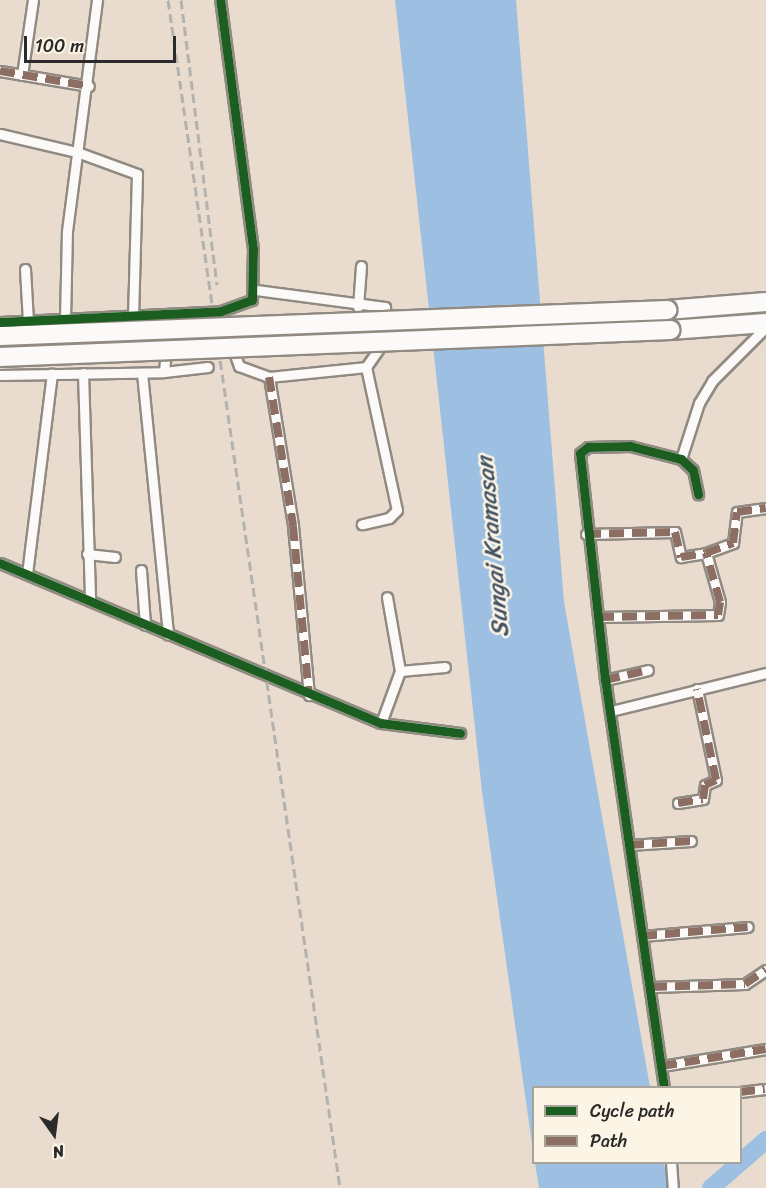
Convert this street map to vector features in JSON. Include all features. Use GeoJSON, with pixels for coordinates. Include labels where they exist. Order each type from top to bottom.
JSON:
{"type":"FeatureCollection","features":[{"type":"Feature","properties":{"kind":"highway"},"geometry":{"type":"LineString","coordinates":[[0,336],[667,310],[766,302]]}},
{"type":"Feature","properties":{"kind":"highway"},"geometry":{"type":"LineString","coordinates":[[0,357],[766,325]]}},
{"type":"Feature","properties":{"kind":"street"},"geometry":{"type":"LineString","coordinates":[[22,75],[33,0]]}},
{"type":"Feature","properties":{"kind":"street"},"geometry":{"type":"LineString","coordinates":[[64,318],[77,152],[89,86],[98,0]]}},
{"type":"Feature","properties":{"kind":"street"},"geometry":{"type":"LineString","coordinates":[[0,322],[221,311],[244,304],[256,290],[220,0]]}},
{"type":"Feature","properties":{"kind":"street"},"geometry":{"type":"LineString","coordinates":[[0,71],[89,86]]}},
{"type":"Feature","properties":{"kind":"street"},"geometry":{"type":"LineString","coordinates":[[0,134],[77,152],[137,174],[133,316]]}},
{"type":"Feature","properties":{"kind":"street"},"geometry":{"type":"LineString","coordinates":[[358,307],[361,266]]}},
{"type":"Feature","properties":{"kind":"street"},"geometry":{"type":"LineString","coordinates":[[26,269],[28,321]]}},
{"type":"Feature","properties":{"kind":"street"},"geometry":{"type":"LineString","coordinates":[[221,311],[235,361],[269,377],[366,367],[382,350],[389,311],[256,290]]}},
{"type":"Feature","properties":{"kind":"street"},"geometry":{"type":"LineString","coordinates":[[164,372],[169,313]]}},
{"type":"Feature","properties":{"kind":"street"},"geometry":{"type":"LineString","coordinates":[[681,459],[699,403],[712,381],[766,325]]}},
{"type":"Feature","properties":{"kind":"street"},"geometry":{"type":"LineString","coordinates":[[0,375],[142,373],[208,367]]}},
{"type":"Feature","properties":{"kind":"street"},"geometry":{"type":"LineString","coordinates":[[362,524],[389,518],[398,510],[366,367]]}},
{"type":"Feature","properties":{"kind":"street"},"geometry":{"type":"LineString","coordinates":[[83,373],[90,601]]}},
{"type":"Feature","properties":{"kind":"street"},"geometry":{"type":"LineString","coordinates":[[142,373],[168,635]]}},
{"type":"Feature","properties":{"kind":"street"},"geometry":{"type":"LineString","coordinates":[[27,574],[52,374]]}},
{"type":"Feature","properties":{"kind":"street"},"geometry":{"type":"LineString","coordinates":[[269,377],[293,526],[309,695]]}},
{"type":"Feature","properties":{"kind":"street"},"geometry":{"type":"LineString","coordinates":[[664,1086],[652,987],[642,936],[586,534],[582,450],[640,446],[681,459],[693,470],[698,494]]}},
{"type":"Feature","properties":{"kind":"street"},"geometry":{"type":"LineString","coordinates":[[586,534],[675,532],[681,557],[706,553],[733,543],[737,512],[766,508]]}},
{"type":"Feature","properties":{"kind":"street"},"geometry":{"type":"LineString","coordinates":[[598,617],[718,615],[720,602],[706,553]]}},
{"type":"Feature","properties":{"kind":"street"},"geometry":{"type":"LineString","coordinates":[[87,554],[115,557]]}},
{"type":"Feature","properties":{"kind":"street"},"geometry":{"type":"LineString","coordinates":[[0,563],[309,695],[381,723],[460,733]]}},
{"type":"Feature","properties":{"kind":"street"},"geometry":{"type":"LineString","coordinates":[[141,570],[145,625]]}},
{"type":"Feature","properties":{"kind":"street"},"geometry":{"type":"LineString","coordinates":[[381,723],[400,671],[387,597]]}},
{"type":"Feature","properties":{"kind":"street"},"geometry":{"type":"LineString","coordinates":[[400,671],[445,666]]}},
{"type":"Feature","properties":{"kind":"street"},"geometry":{"type":"LineString","coordinates":[[605,680],[648,670]]}},
{"type":"Feature","properties":{"kind":"street"},"geometry":{"type":"LineString","coordinates":[[611,711],[766,672]]}},
{"type":"Feature","properties":{"kind":"street"},"geometry":{"type":"LineString","coordinates":[[678,803],[703,799],[705,785],[716,780],[697,689]]}},
{"type":"Feature","properties":{"kind":"street"},"geometry":{"type":"LineString","coordinates":[[629,845],[691,841]]}},
{"type":"Feature","properties":{"kind":"street"},"geometry":{"type":"LineString","coordinates":[[642,936],[748,927]]}},
{"type":"Feature","properties":{"kind":"street"},"geometry":{"type":"LineString","coordinates":[[652,987],[745,984],[766,970]]}},
{"type":"Feature","properties":{"kind":"street"},"geometry":{"type":"LineString","coordinates":[[662,1066],[766,1049]]}},
{"type":"Feature","properties":{"kind":"street"},"geometry":{"type":"LineString","coordinates":[[742,1092],[765,1089]]}},
{"type":"Feature","properties":{"kind":"street"},"geometry":{"type":"LineString","coordinates":[[671,1164],[674,1188]]}},
{"type":"Feature","properties":{"kind":"water","name":"Sungai Kramasan"},"geometry":{"type":"Polygon","coordinates":[[[395,0],[516,0],[564,602],[650,1086],[532,1086],[532,1144],[482,792],[395,0]]]}},
{"type":"Feature","properties":{"kind":"water"},"geometry":{"type":"Polygon","coordinates":[[[535,1164],[664,1164],[669,1188],[539,1188],[535,1164]]]}},
{"type":"Feature","properties":{"kind":"waterway"},"geometry":{"type":"LineString","coordinates":[[742,1161],[766,1140]]}},
{"type":"Feature","properties":{"kind":"waterway"},"geometry":{"type":"LineString","coordinates":[[711,1188],[738,1164]]}},
{"type":"Feature","properties":{"kind":"railway"},"geometry":{"type":"LineString","coordinates":[[168,0],[340,1188]]}},
{"type":"Feature","properties":{"kind":"railway"},"geometry":{"type":"LineString","coordinates":[[181,0],[217,285]]}},
{"type":"Feature","properties":{"kind":"marked path"},"geometry":{"type":"LineString","coordinates":[[0,71],[89,86]]}},
{"type":"Feature","properties":{"kind":"marked path"},"geometry":{"type":"LineString","coordinates":[[269,377],[293,526],[309,695]]}},
{"type":"Feature","properties":{"kind":"marked path"},"geometry":{"type":"LineString","coordinates":[[599,617],[718,615],[720,602],[706,553],[733,543],[737,512],[766,508]]}},
{"type":"Feature","properties":{"kind":"marked path"},"geometry":{"type":"LineString","coordinates":[[586,534],[675,532],[681,557],[706,553]]}},
{"type":"Feature","properties":{"kind":"marked path"},"geometry":{"type":"LineString","coordinates":[[605,680],[648,670]]}},
{"type":"Feature","properties":{"kind":"marked path"},"geometry":{"type":"LineString","coordinates":[[678,803],[703,799],[705,785],[716,780],[697,689]]}},
{"type":"Feature","properties":{"kind":"marked path"},"geometry":{"type":"LineString","coordinates":[[629,845],[691,841]]}},
{"type":"Feature","properties":{"kind":"marked path"},"geometry":{"type":"LineString","coordinates":[[642,936],[748,927]]}},
{"type":"Feature","properties":{"kind":"marked path"},"geometry":{"type":"LineString","coordinates":[[652,987],[745,984],[766,970]]}},
{"type":"Feature","properties":{"kind":"marked path"},"geometry":{"type":"LineString","coordinates":[[662,1066],[766,1049]]}},
{"type":"Feature","properties":{"kind":"marked path"},"geometry":{"type":"LineString","coordinates":[[742,1092],[765,1089]]}},
{"type":"Feature","properties":{"kind":"cycle path"},"geometry":{"type":"LineString","coordinates":[[0,322],[221,311],[252,300],[253,249],[220,0]]}},
{"type":"Feature","properties":{"kind":"cycle path"},"geometry":{"type":"LineString","coordinates":[[664,1086],[605,680],[580,453],[588,447],[630,446],[681,459],[693,470],[698,494]]}},
{"type":"Feature","properties":{"kind":"cycle path"},"geometry":{"type":"LineString","coordinates":[[0,563],[381,723],[460,733]]}}]}
